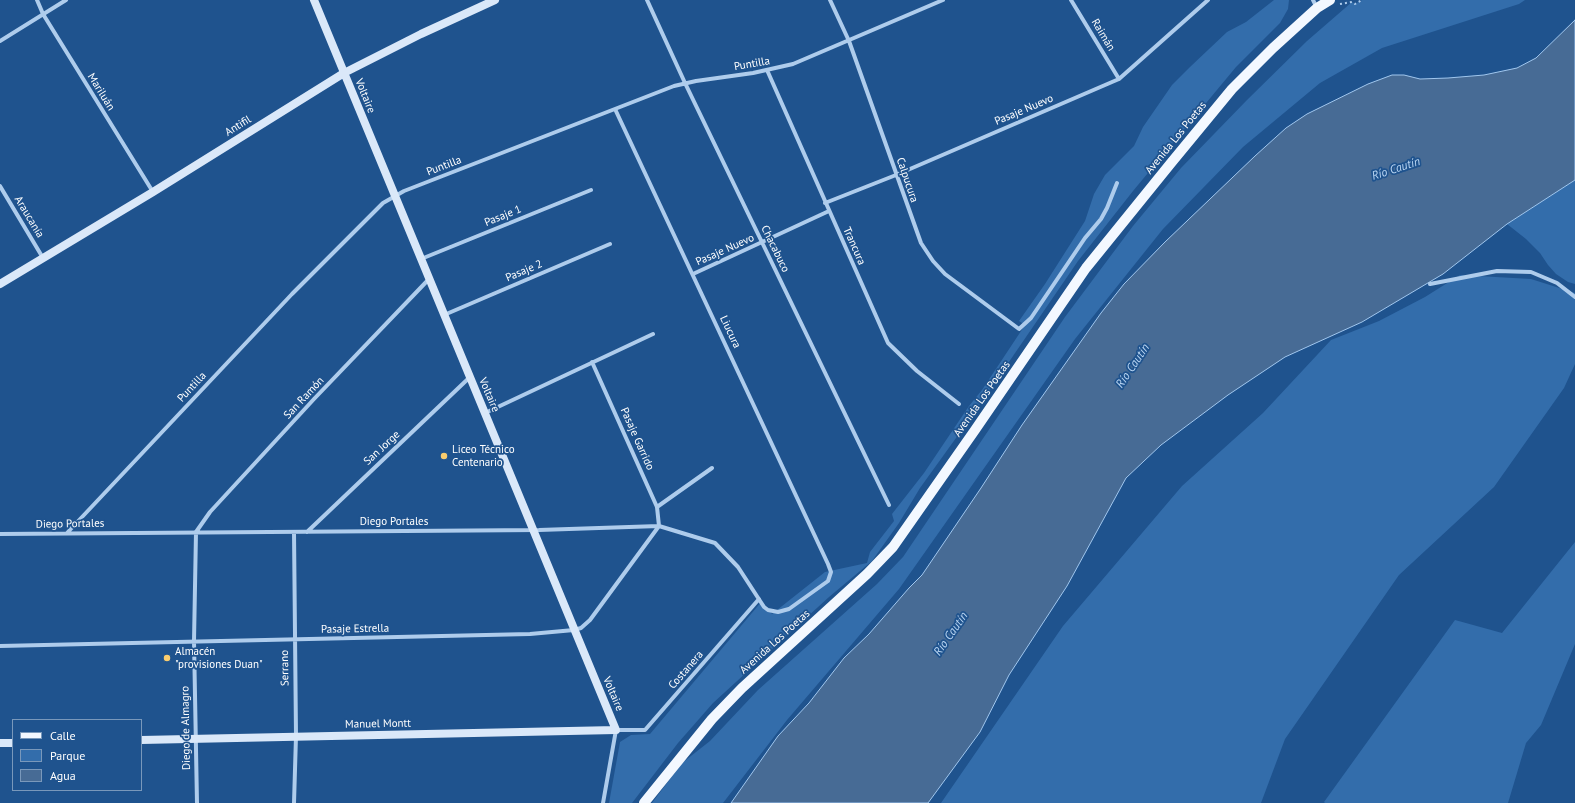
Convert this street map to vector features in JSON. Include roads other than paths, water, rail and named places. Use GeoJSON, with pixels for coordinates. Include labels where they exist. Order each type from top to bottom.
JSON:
{"type":"FeatureCollection","features":[{"type":"Feature","properties":{"kind":"main road","name":"Avenida Los Poetas"},"geometry":{"type":"LineString","coordinates":[[644,803],[707,724],[742,688],[867,574],[893,547],[971,437],[1086,268],[1232,89],[1315,4],[1330,0]]}},
{"type":"Feature","properties":{"kind":"street","name":"Mariluán"},"geometry":{"type":"LineString","coordinates":[[37,0],[43,14],[152,192]]}},
{"type":"Feature","properties":{"kind":"street"},"geometry":{"type":"LineString","coordinates":[[0,41],[66,0]]}},
{"type":"Feature","properties":{"kind":"street","name":"Voltaire"},"geometry":{"type":"LineString","coordinates":[[314,0],[616,730]]}},
{"type":"Feature","properties":{"kind":"street","name":"Chacabuco"},"geometry":{"type":"LineString","coordinates":[[647,0],[685,83],[889,505]]}},
{"type":"Feature","properties":{"kind":"street","name":"Calpucura"},"geometry":{"type":"LineString","coordinates":[[830,0],[849,41],[921,243],[933,262],[946,274],[1019,329],[1031,318],[1085,238],[1101,219],[1110,202],[1117,183]]}},
{"type":"Feature","properties":{"kind":"street","name":"Puntilla"},"geometry":{"type":"LineString","coordinates":[[67,533],[292,294],[376,209],[395,196],[404,191],[685,83],[767,70],[793,64],[943,0]]}},
{"type":"Feature","properties":{"kind":"street","name":"Raimán"},"geometry":{"type":"LineString","coordinates":[[1071,0],[1119,79]]}},
{"type":"Feature","properties":{"kind":"street","name":"Pasaje Nuevo"},"geometry":{"type":"LineString","coordinates":[[826,203],[896,175],[1119,79],[1208,0]]}},
{"type":"Feature","properties":{"kind":"street","name":"Antifil"},"geometry":{"type":"LineString","coordinates":[[0,284],[344,73],[491,1]]}},
{"type":"Feature","properties":{"kind":"street","name":"Trancura"},"geometry":{"type":"LineString","coordinates":[[767,70],[888,343],[917,371],[959,404]]}},
{"type":"Feature","properties":{"kind":"street","name":"Liucura"},"geometry":{"type":"LineString","coordinates":[[615,109],[828,564]]}},
{"type":"Feature","properties":{"kind":"street","name":"Araucanía"},"geometry":{"type":"LineString","coordinates":[[0,186],[43,258]]}},
{"type":"Feature","properties":{"kind":"street","name":"Pasaje 1"},"geometry":{"type":"LineString","coordinates":[[421,260],[591,190]]}},
{"type":"Feature","properties":{"kind":"street","name":"Pasaje Nuevo"},"geometry":{"type":"LineString","coordinates":[[693,274],[829,211]]}},
{"type":"Feature","properties":{"kind":"street","name":"Pasaje 2"},"geometry":{"type":"LineString","coordinates":[[444,315],[610,244]]}},
{"type":"Feature","properties":{"kind":"street"},"geometry":{"type":"LineString","coordinates":[[1430,284],[1497,271],[1530,272],[1557,283],[1575,297]]}},
{"type":"Feature","properties":{"kind":"street","name":"San Ramón"},"geometry":{"type":"LineString","coordinates":[[196,532],[216,506],[314,399],[429,279]]}},
{"type":"Feature","properties":{"kind":"street"},"geometry":{"type":"LineString","coordinates":[[484,413],[653,334]]}},
{"type":"Feature","properties":{"kind":"street","name":"Pasaje Garrido"},"geometry":{"type":"LineString","coordinates":[[592,362],[657,507],[660,526]]}},
{"type":"Feature","properties":{"kind":"street","name":"San Jorge"},"geometry":{"type":"LineString","coordinates":[[307,532],[470,377]]}},
{"type":"Feature","properties":{"kind":"street"},"geometry":{"type":"LineString","coordinates":[[657,507],[712,468]]}},
{"type":"Feature","properties":{"kind":"street","name":"Diego Portales"},"geometry":{"type":"LineString","coordinates":[[0,534],[532,530],[660,526],[715,543],[738,567],[764,607],[773,612],[789,610],[828,581],[830,572],[828,564]]}},
{"type":"Feature","properties":{"kind":"street","name":"Pasaje Estrella"},"geometry":{"type":"LineString","coordinates":[[0,646],[530,634],[574,630],[581,628],[590,620],[660,526]]}},
{"type":"Feature","properties":{"kind":"street","name":"Diego de Almagro"},"geometry":{"type":"LineString","coordinates":[[196,532],[194,641],[197,803]]}},
{"type":"Feature","properties":{"kind":"street","name":"Serrano"},"geometry":{"type":"LineString","coordinates":[[294,532],[296,736],[294,803]]}},
{"type":"Feature","properties":{"kind":"street","name":"Costanera"},"geometry":{"type":"LineString","coordinates":[[616,730],[645,730],[759,599]]}},
{"type":"Feature","properties":{"kind":"street"},"geometry":{"type":"LineString","coordinates":[[602,803],[616,730]]}},
{"type":"Feature","properties":{"kind":"street","name":"Manuel Montt"},"geometry":{"type":"LineString","coordinates":[[142,740],[616,730]]}},
{"type":"Feature","properties":{"kind":"street"},"geometry":{"type":"LineString","coordinates":[[0,743],[12,743]]}},
{"type":"Feature","properties":{"kind":"water","name":"Río Cautín"},"geometry":{"type":"Polygon","coordinates":[[[1575,20],[1575,180],[1507,224],[1443,274],[1362,322],[1285,357],[1228,395],[1161,445],[1126,478],[1067,586],[1009,675],[980,732],[928,803],[731,803],[778,736],[809,703],[844,658],[869,634],[922,575],[1022,425],[1101,313],[1124,284],[1165,242],[1255,156],[1286,128],[1307,114],[1368,84],[1392,75],[1404,75],[1420,79],[1448,78],[1484,75],[1517,68],[1536,58],[1575,20]]]}},
{"type":"Feature","properties":{"kind":"place","name":"Liceo Técnico Centenario"},"geometry":{"type":"Point","coordinates":[444,456]}},
{"type":"Feature","properties":{"kind":"place","name":"Almacén \"provisiones Duan\""},"geometry":{"type":"Point","coordinates":[167,658]}}]}
